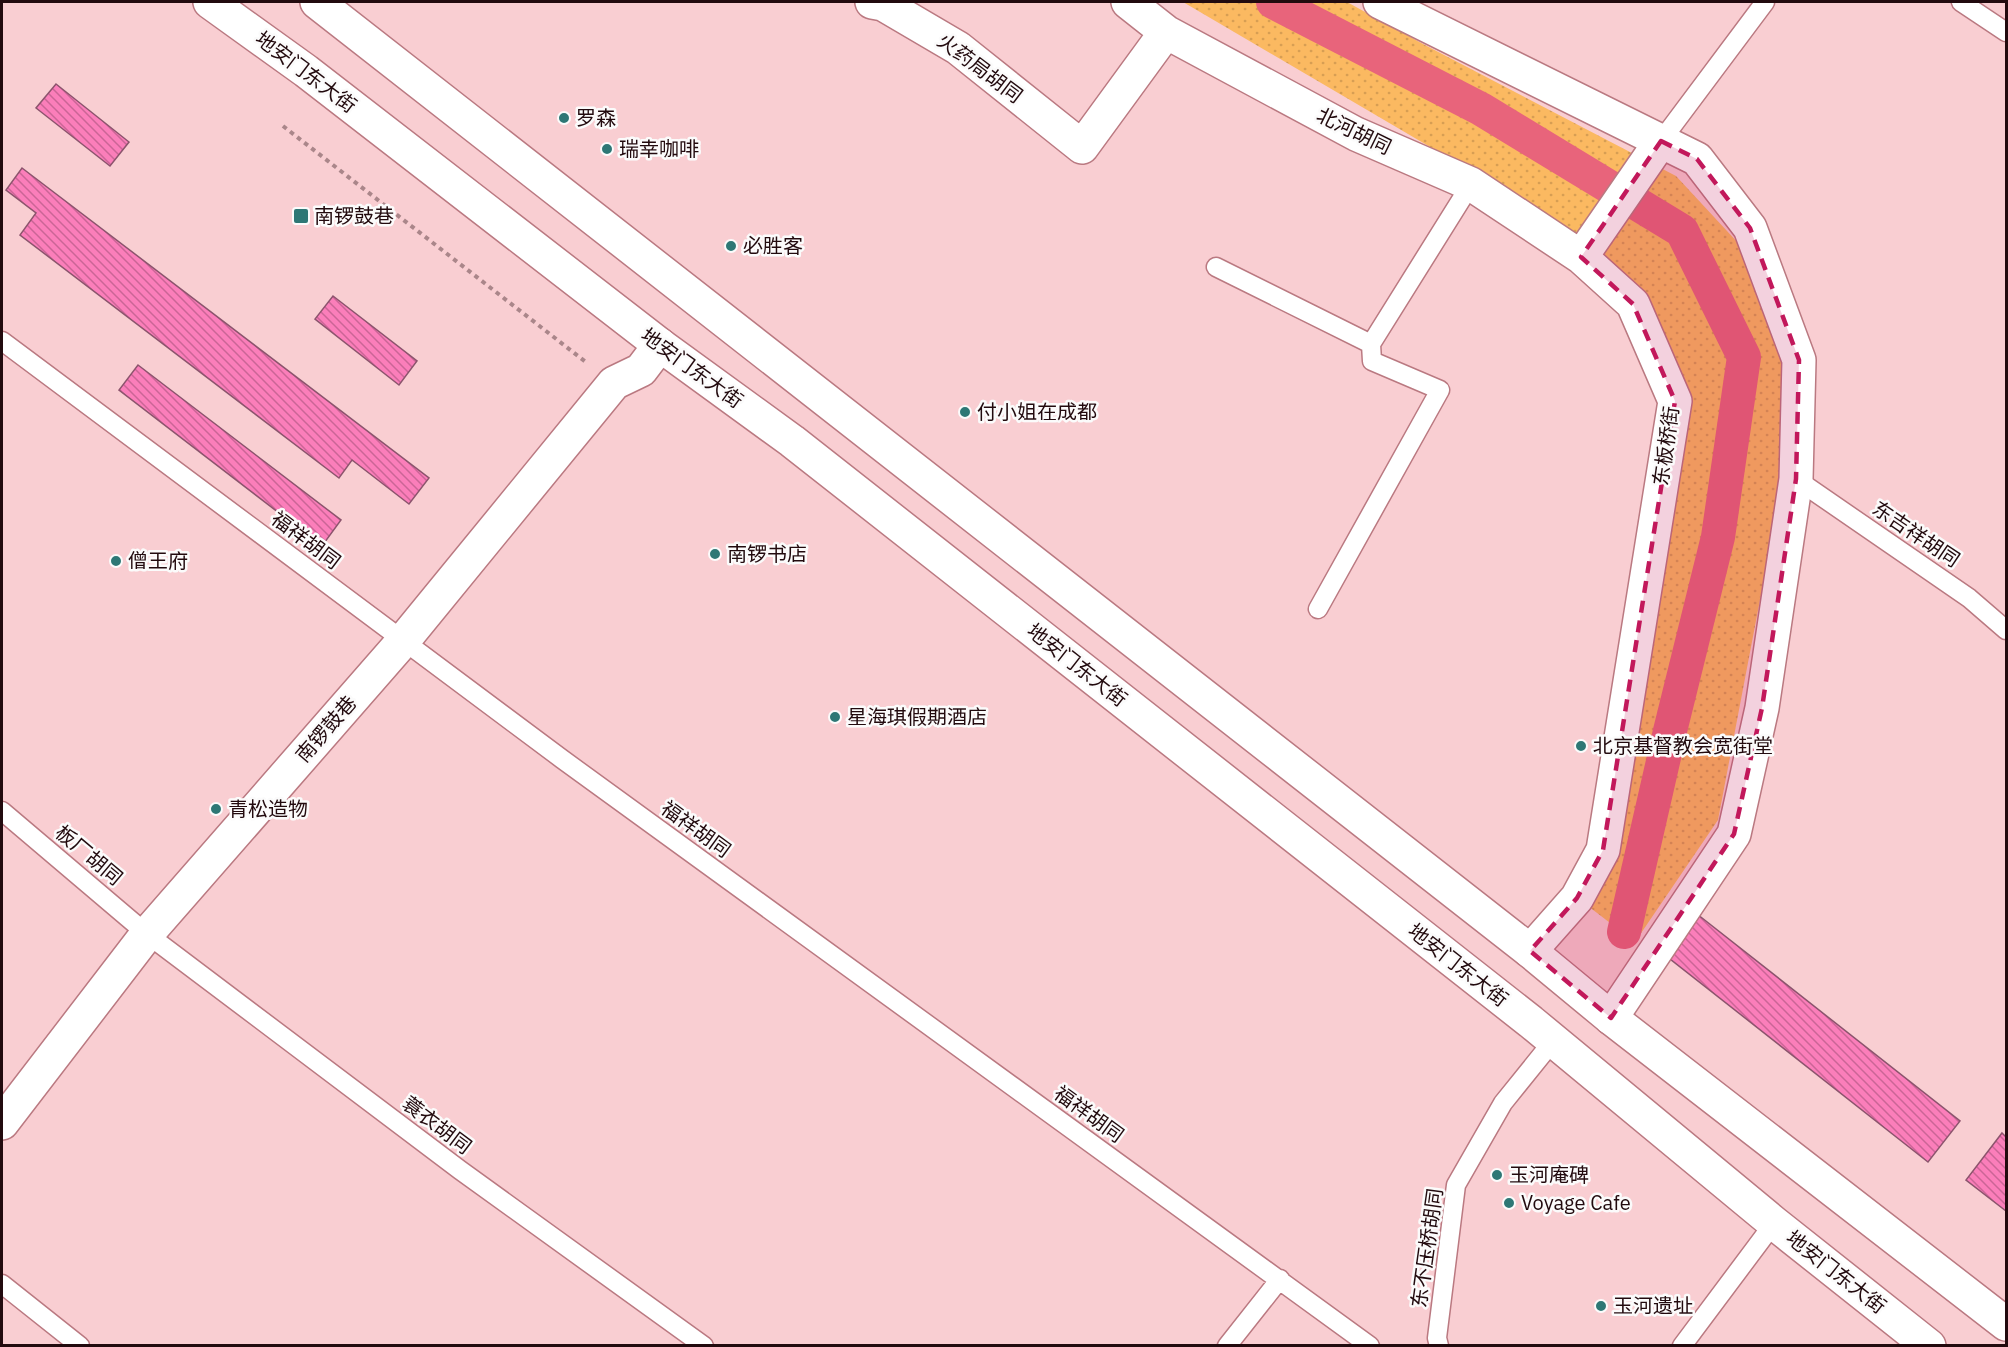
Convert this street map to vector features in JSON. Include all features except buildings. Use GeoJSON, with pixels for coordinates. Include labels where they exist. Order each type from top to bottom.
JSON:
{"type":"FeatureCollection","features":[{"type":"Feature","properties":{"kind":"main road","name":"地安门东大街"},"geometry":{"type":"LineString","coordinates":[[210,2],[306,71],[660,345],[801,448],[1531,1022],[1774,1223],[1929,1346]]}},
{"type":"Feature","properties":{"kind":"main road"},"geometry":{"type":"LineString","coordinates":[[316,2],[1530,951],[1611,1018],[2007,1324]]}},
{"type":"Feature","properties":{"kind":"main road","name":"火药局胡同"},"geometry":{"type":"LineString","coordinates":[[872,2],[883,4],[958,48],[1082,147],[1166,32]]}},
{"type":"Feature","properties":{"kind":"main road","name":"北河胡同"},"geometry":{"type":"LineString","coordinates":[[1128,2],[1166,32],[1356,134],[1471,184],[1581,257]]}},
{"type":"Feature","properties":{"kind":"main road"},"geometry":{"type":"LineString","coordinates":[[1380,2],[1697,159],[1750,228],[1799,360],[1796,479],[1762,708],[1734,834],[1611,1018]]}},
{"type":"Feature","properties":{"kind":"main road"},"geometry":{"type":"LineString","coordinates":[[1581,257],[1661,141]]}},
{"type":"Feature","properties":{"kind":"main road","name":"东板桥街"},"geometry":{"type":"LineString","coordinates":[[1530,951],[1577,898],[1603,850],[1675,401],[1633,304],[1581,257]]}},
{"type":"Feature","properties":{"kind":"main road","name":"南锣鼓巷"},"geometry":{"type":"LineString","coordinates":[[2,1123],[147,934],[403,641],[614,383],[641,370],[660,345]]}},
{"type":"Feature","properties":{"kind":"lane"},"geometry":{"type":"LineString","coordinates":[[1661,141],[1766,2]]}},
{"type":"Feature","properties":{"kind":"lane"},"geometry":{"type":"LineString","coordinates":[[1961,2],[2007,32]]}},
{"type":"Feature","properties":{"kind":"lane"},"geometry":{"type":"LineString","coordinates":[[1318,609],[1440,390],[1372,361],[1371,344],[1471,184]]}},
{"type":"Feature","properties":{"kind":"lane"},"geometry":{"type":"LineString","coordinates":[[1216,267],[1371,344]]}},
{"type":"Feature","properties":{"kind":"lane","name":"福祥胡同"},"geometry":{"type":"LineString","coordinates":[[2,341],[581,774],[1370,1346]]}},
{"type":"Feature","properties":{"kind":"lane","name":"东吉祥胡同"},"geometry":{"type":"LineString","coordinates":[[1796,479],[1969,598],[2007,630]]}},
{"type":"Feature","properties":{"kind":"lane","name":"板厂胡同"},"geometry":{"type":"LineString","coordinates":[[2,811],[147,934]]}},
{"type":"Feature","properties":{"kind":"lane","name":"蓑衣胡同"},"geometry":{"type":"LineString","coordinates":[[147,934],[460,1170],[704,1346]]}},
{"type":"Feature","properties":{"kind":"lane","name":"东不压桥胡同"},"geometry":{"type":"LineString","coordinates":[[1439,1346],[1437,1338],[1456,1185],[1503,1103],[1553,1041]]}},
{"type":"Feature","properties":{"kind":"lane"},"geometry":{"type":"LineString","coordinates":[[1682,1346],[1774,1223]]}},
{"type":"Feature","properties":{"kind":"lane"},"geometry":{"type":"LineString","coordinates":[[1227,1346],[1280,1279]]}},
{"type":"Feature","properties":{"kind":"lane"},"geometry":{"type":"LineString","coordinates":[[2,1284],[80,1346]]}},
{"type":"Feature","properties":{"kind":"path"},"geometry":{"type":"LineString","coordinates":[[283,126],[614,383]]}},
{"type":"Feature","properties":{"kind":"highlighted area"},"geometry":{"type":"Polygon","coordinates":[[[1661,141],[1697,159],[1750,228],[1799,360],[1796,479],[1762,708],[1734,834],[1611,1018],[1530,951],[1577,898],[1603,850],[1675,401],[1633,304],[1581,257],[1661,141]]]}},
{"type":"Feature","properties":{"kind":"shaded area"},"geometry":{"type":"Polygon","coordinates":[[[1183,2],[1347,2],[1676,176],[1740,245],[1790,339],[1792,432],[1718,820],[1635,942],[1584,903],[1676,369],[1636,283],[1551,218],[1183,2]]]}},
{"type":"Feature","properties":{"kind":"waterway"},"geometry":{"type":"LineString","coordinates":[[1273,2],[1481,109],[1682,231],[1744,357],[1718,537],[1624,932]]}},
{"type":"Feature","properties":{"kind":"place","name":"罗森"},"geometry":{"type":"Point","coordinates":[564,118]}},
{"type":"Feature","properties":{"kind":"place","name":"瑞幸咖啡"},"geometry":{"type":"Point","coordinates":[607,149]}},
{"type":"Feature","properties":{"kind":"place","name":"南锣鼓巷"},"geometry":{"type":"Point","coordinates":[301,216]}},
{"type":"Feature","properties":{"kind":"place","name":"必胜客"},"geometry":{"type":"Point","coordinates":[731,246]}},
{"type":"Feature","properties":{"kind":"place","name":"付小姐在成都"},"geometry":{"type":"Point","coordinates":[965,412]}},
{"type":"Feature","properties":{"kind":"place","name":"南锣书店"},"geometry":{"type":"Point","coordinates":[715,554]}},
{"type":"Feature","properties":{"kind":"place","name":"僧王府"},"geometry":{"type":"Point","coordinates":[116,561]}},
{"type":"Feature","properties":{"kind":"place","name":"星海琪假期酒店"},"geometry":{"type":"Point","coordinates":[835,717]}},
{"type":"Feature","properties":{"kind":"place","name":"北京基督教会宽街堂"},"geometry":{"type":"Point","coordinates":[1581,746]}},
{"type":"Feature","properties":{"kind":"place","name":"青松造物"},"geometry":{"type":"Point","coordinates":[216,809]}},
{"type":"Feature","properties":{"kind":"place","name":"玉河庵碑"},"geometry":{"type":"Point","coordinates":[1497,1175]}},
{"type":"Feature","properties":{"kind":"place","name":"Voyage Cafe"},"geometry":{"type":"Point","coordinates":[1509,1203]}},
{"type":"Feature","properties":{"kind":"place","name":"玉河遗址"},"geometry":{"type":"Point","coordinates":[1601,1306]}}]}
